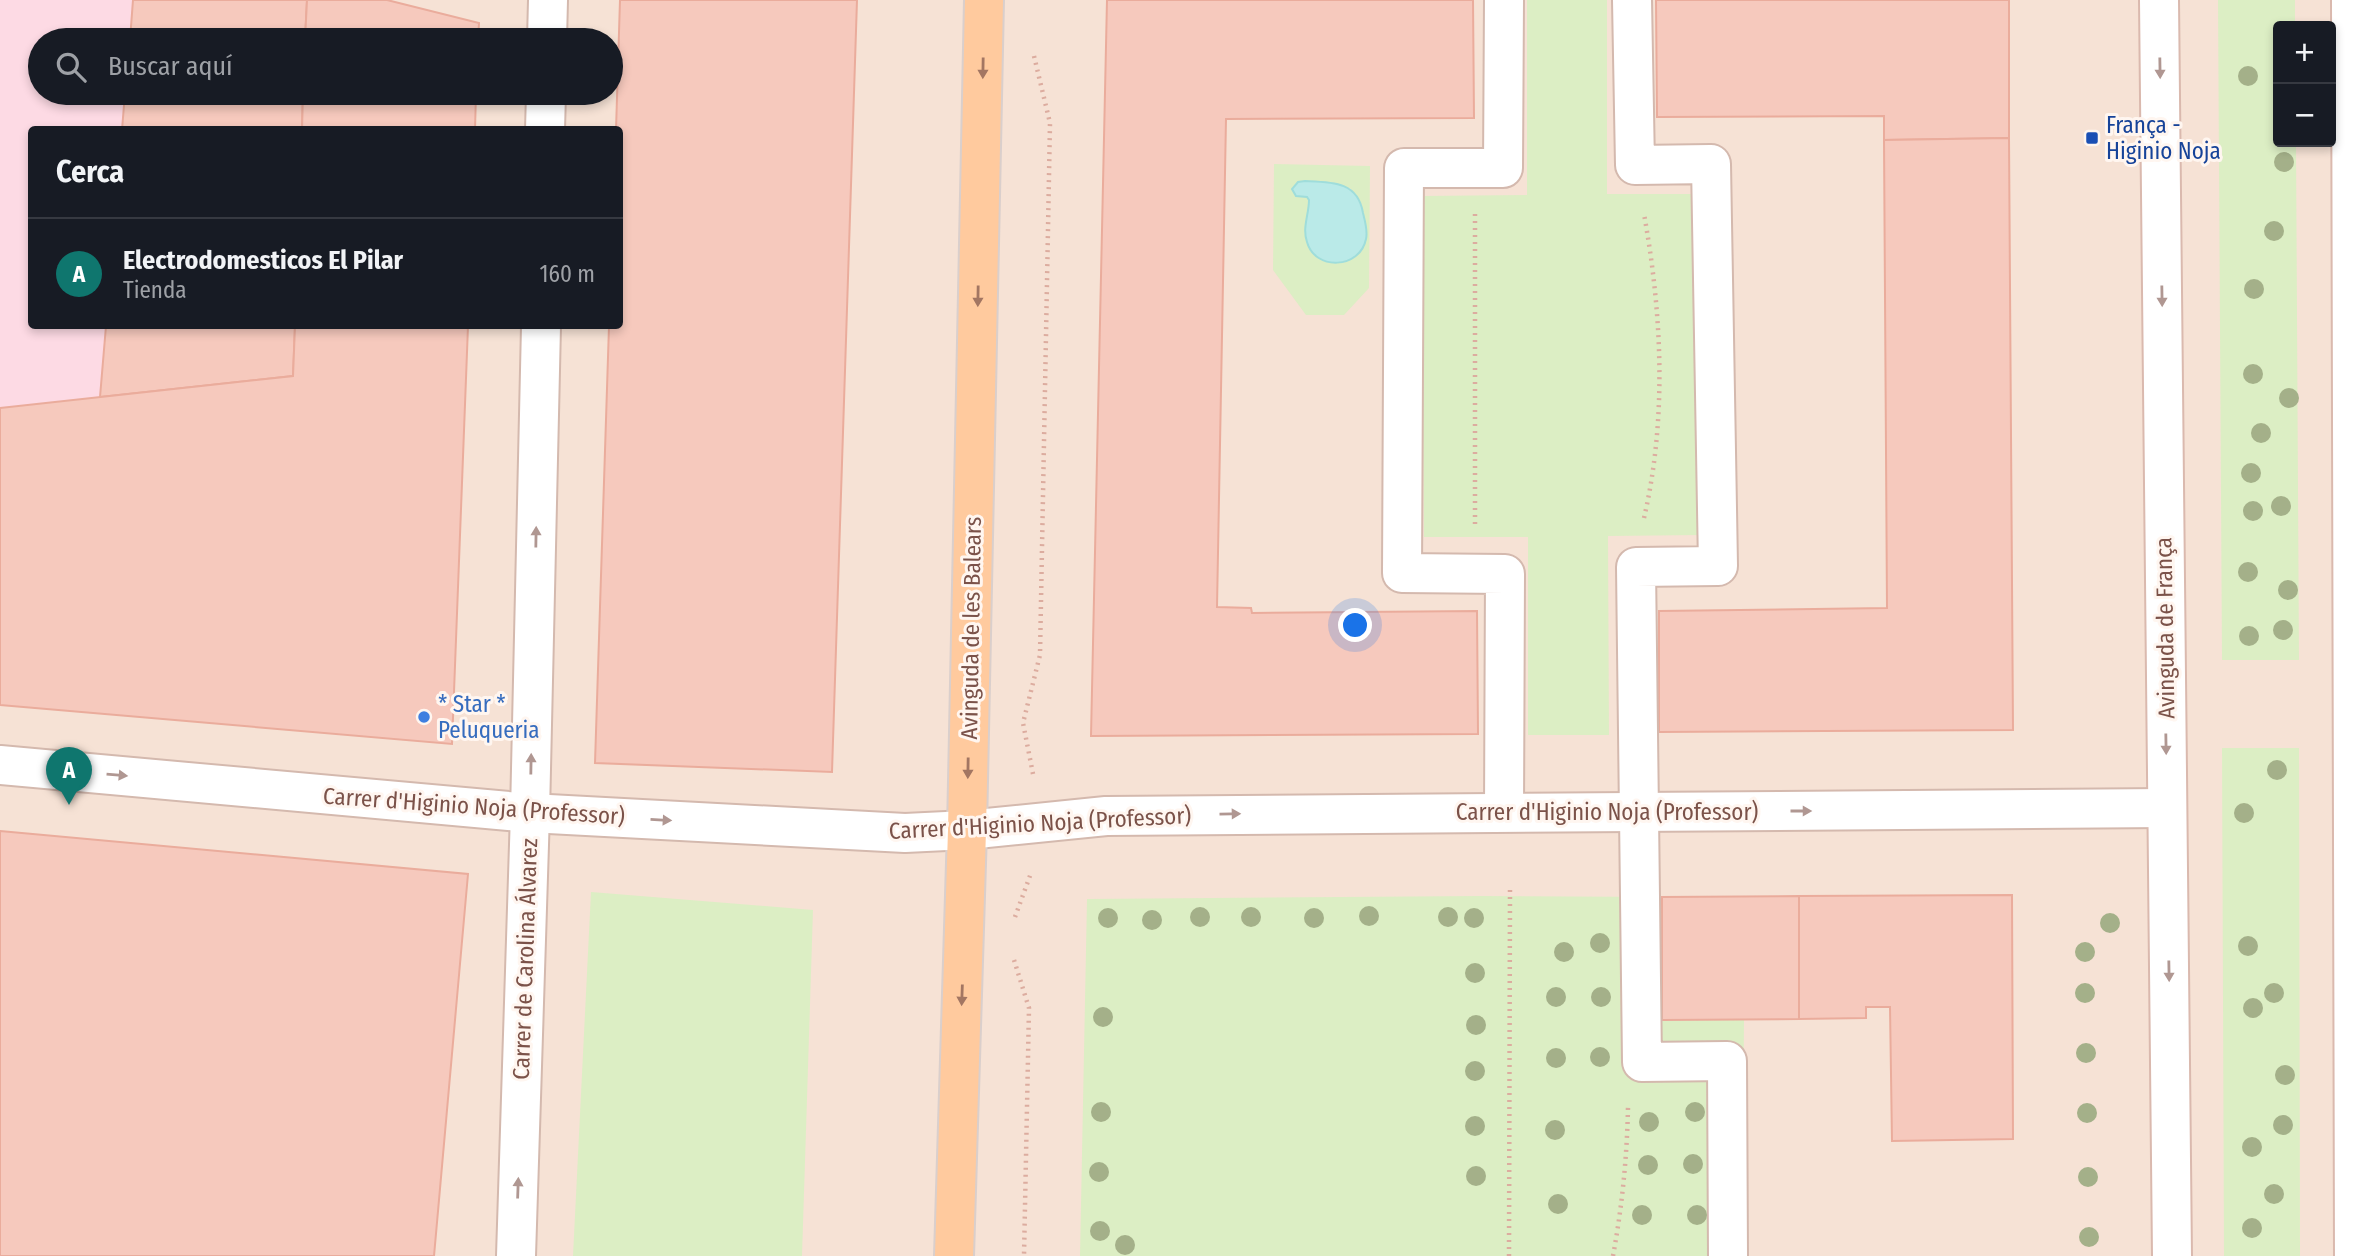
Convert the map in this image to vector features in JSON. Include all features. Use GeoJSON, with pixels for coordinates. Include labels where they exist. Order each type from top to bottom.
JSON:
{"type":"FeatureCollection","features":[{"type":"Feature","properties":{"kind":"main road","name":"Avinguda de les Balears"},"geometry":{"type":"LineString","coordinates":[[954,1256],[967,830],[984,0]]}},
{"type":"Feature","properties":{"kind":"street"},"geometry":{"type":"LineString","coordinates":[[547,28],[548,0]]}},
{"type":"Feature","properties":{"kind":"street"},"geometry":{"type":"LineString","coordinates":[[1504,0],[1503,168],[1404,168],[1402,573],[1505,574],[1504,812]]}},
{"type":"Feature","properties":{"kind":"street"},"geometry":{"type":"LineString","coordinates":[[1632,0],[1635,165],[1711,164],[1717,566],[1636,568],[1642,1062],[1727,1061],[1728,1256]]}},
{"type":"Feature","properties":{"kind":"street","name":"Avinguda de França"},"geometry":{"type":"LineString","coordinates":[[2159,0],[2172,1256]]}},
{"type":"Feature","properties":{"kind":"street"},"geometry":{"type":"LineString","coordinates":[[2351,0],[2354,1256]]}},
{"type":"Feature","properties":{"kind":"street"},"geometry":{"type":"LineString","coordinates":[[545,126],[546,105]]}},
{"type":"Feature","properties":{"kind":"street","name":"Carrer de Carolina Álvarez"},"geometry":{"type":"LineString","coordinates":[[516,1256],[541,329]]}},
{"type":"Feature","properties":{"kind":"street","name":"Carrer d'Higinio Noja (Professor)"},"geometry":{"type":"LineString","coordinates":[[0,765],[530,813],[905,833],[967,830],[1106,816],[2167,808]]}},
{"type":"Feature","properties":{"kind":"path"},"geometry":{"type":"LineString","coordinates":[[1013,923],[1037,855],[1035,785],[1023,723],[1040,654],[1051,123],[1031,47]]}},
{"type":"Feature","properties":{"kind":"path"},"geometry":{"type":"LineString","coordinates":[[1635,165],[1652,258],[1658,315],[1659,368],[1653,474],[1636,568]]}},
{"type":"Feature","properties":{"kind":"path"},"geometry":{"type":"LineString","coordinates":[[1475,169],[1475,574]]}},
{"type":"Feature","properties":{"kind":"path"},"geometry":{"type":"LineString","coordinates":[[1509,1256],[1510,888]]}},
{"type":"Feature","properties":{"kind":"path"},"geometry":{"type":"LineString","coordinates":[[1013,947],[1014,960],[1029,1008],[1024,1256]]}},
{"type":"Feature","properties":{"kind":"path"},"geometry":{"type":"LineString","coordinates":[[1613,1256],[1620,1220],[1627,1152],[1628,1096],[1642,1062]]}},
{"type":"Feature","properties":{"kind":"shaded area"},"geometry":{"type":"Polygon","coordinates":[[[0,0],[2357,0],[2357,1256],[0,1256],[0,0]]]}},
{"type":"Feature","properties":{"kind":"shaded area"},"geometry":{"type":"Polygon","coordinates":[[[0,0],[133,0],[131,28],[28,28],[28,105],[124,105],[122,126],[28,126],[28,329],[106,329],[100,397],[0,408],[0,0]]]}},
{"type":"Feature","properties":{"kind":"green space"},"geometry":{"type":"Polygon","coordinates":[[[1527,0],[1607,0],[1607,194],[1700,194],[1702,535],[1608,536],[1609,735],[1528,735],[1528,537],[1424,537],[1421,196],[1527,195],[1527,0]]]}},
{"type":"Feature","properties":{"kind":"green space"},"geometry":{"type":"Polygon","coordinates":[[[2218,0],[2295,0],[2295,21],[2273,21],[2273,147],[2296,147],[2299,660],[2222,660],[2218,0]]]}},
{"type":"Feature","properties":{"kind":"green space"},"geometry":{"type":"Polygon","coordinates":[[[1274,164],[1370,166],[1369,288],[1344,315],[1306,315],[1273,270],[1274,164]],[[1350,188],[1296,196],[1307,197],[1309,200],[1305,233],[1313,253],[1331,262],[1345,262],[1362,205],[1350,188]]]}},
{"type":"Feature","properties":{"kind":"green space"},"geometry":{"type":"Polygon","coordinates":[[[2222,748],[2299,748],[2300,1256],[2224,1256],[2222,748]]]}},
{"type":"Feature","properties":{"kind":"green space"},"geometry":{"type":"Polygon","coordinates":[[[591,892],[813,910],[802,1256],[573,1256],[591,892]]]}},
{"type":"Feature","properties":{"kind":"green space"},"geometry":{"type":"Polygon","coordinates":[[[1662,897],[1662,1019],[1744,1020],[1742,1256],[1080,1256],[1087,899],[1662,897]]]}},
{"type":"Feature","properties":{"kind":"water"},"geometry":{"type":"Polygon","coordinates":[[[1298,182],[1342,185],[1360,202],[1366,239],[1362,249],[1347,261],[1337,263],[1319,258],[1307,242],[1305,232],[1309,200],[1307,197],[1296,196],[1292,189],[1298,182]]]}},
{"type":"Feature","properties":{"kind":"building"},"geometry":{"type":"Polygon","coordinates":[[[133,0],[307,0],[306,28],[131,28],[133,0]]]}},
{"type":"Feature","properties":{"kind":"building"},"geometry":{"type":"Polygon","coordinates":[[[307,0],[387,0],[479,23],[479,28],[306,28],[307,0]]]}},
{"type":"Feature","properties":{"kind":"building"},"geometry":{"type":"Polygon","coordinates":[[[620,0],[857,0],[832,772],[595,763],[609,329],[623,329],[623,126],[616,126],[617,105],[623,105],[623,28],[619,28],[620,0]]]}},
{"type":"Feature","properties":{"kind":"building"},"geometry":{"type":"Polygon","coordinates":[[[1107,0],[1473,0],[1474,118],[1226,119],[1217,607],[1251,608],[1252,613],[1477,611],[1478,734],[1091,736],[1107,0]]]}},
{"type":"Feature","properties":{"kind":"building"},"geometry":{"type":"Polygon","coordinates":[[[1656,0],[2009,0],[2009,138],[1884,140],[1884,116],[1657,117],[1656,0]]]}},
{"type":"Feature","properties":{"kind":"building"},"geometry":{"type":"Polygon","coordinates":[[[124,105],[303,105],[302,126],[122,126],[124,105]]]}},
{"type":"Feature","properties":{"kind":"building"},"geometry":{"type":"Polygon","coordinates":[[[303,105],[476,105],[475,126],[302,126],[303,105]]]}},
{"type":"Feature","properties":{"kind":"building"},"geometry":{"type":"Polygon","coordinates":[[[2009,138],[2013,730],[1659,732],[1659,611],[1887,608],[1884,140],[2009,138]]]}},
{"type":"Feature","properties":{"kind":"building"},"geometry":{"type":"Polygon","coordinates":[[[106,329],[295,329],[293,376],[100,397],[106,329]]]}},
{"type":"Feature","properties":{"kind":"building"},"geometry":{"type":"Polygon","coordinates":[[[295,329],[468,329],[452,744],[0,705],[0,408],[293,376],[295,329]]]}},
{"type":"Feature","properties":{"kind":"building"},"geometry":{"type":"Polygon","coordinates":[[[0,831],[468,874],[434,1256],[0,1256],[0,831]]]}},
{"type":"Feature","properties":{"kind":"building"},"geometry":{"type":"Polygon","coordinates":[[[2012,895],[2013,1139],[1892,1141],[1890,1007],[1866,1007],[1866,1018],[1799,1019],[1799,896],[2012,895]]]}},
{"type":"Feature","properties":{"kind":"building"},"geometry":{"type":"Polygon","coordinates":[[[1799,896],[1799,1019],[1662,1020],[1662,897],[1799,896]]]}},
{"type":"Feature","properties":{"kind":"place","name":"França - Higinio Noja"},"geometry":{"type":"Point","coordinates":[2092,138]}},
{"type":"Feature","properties":{"kind":"place","name":"* Star * Peluqueria"},"geometry":{"type":"Point","coordinates":[424,717]}},
{"type":"Feature","properties":{"kind":"place","name":"Electrodomesticos El Pilar"},"geometry":{"type":"Point","coordinates":[69,805]}}]}
